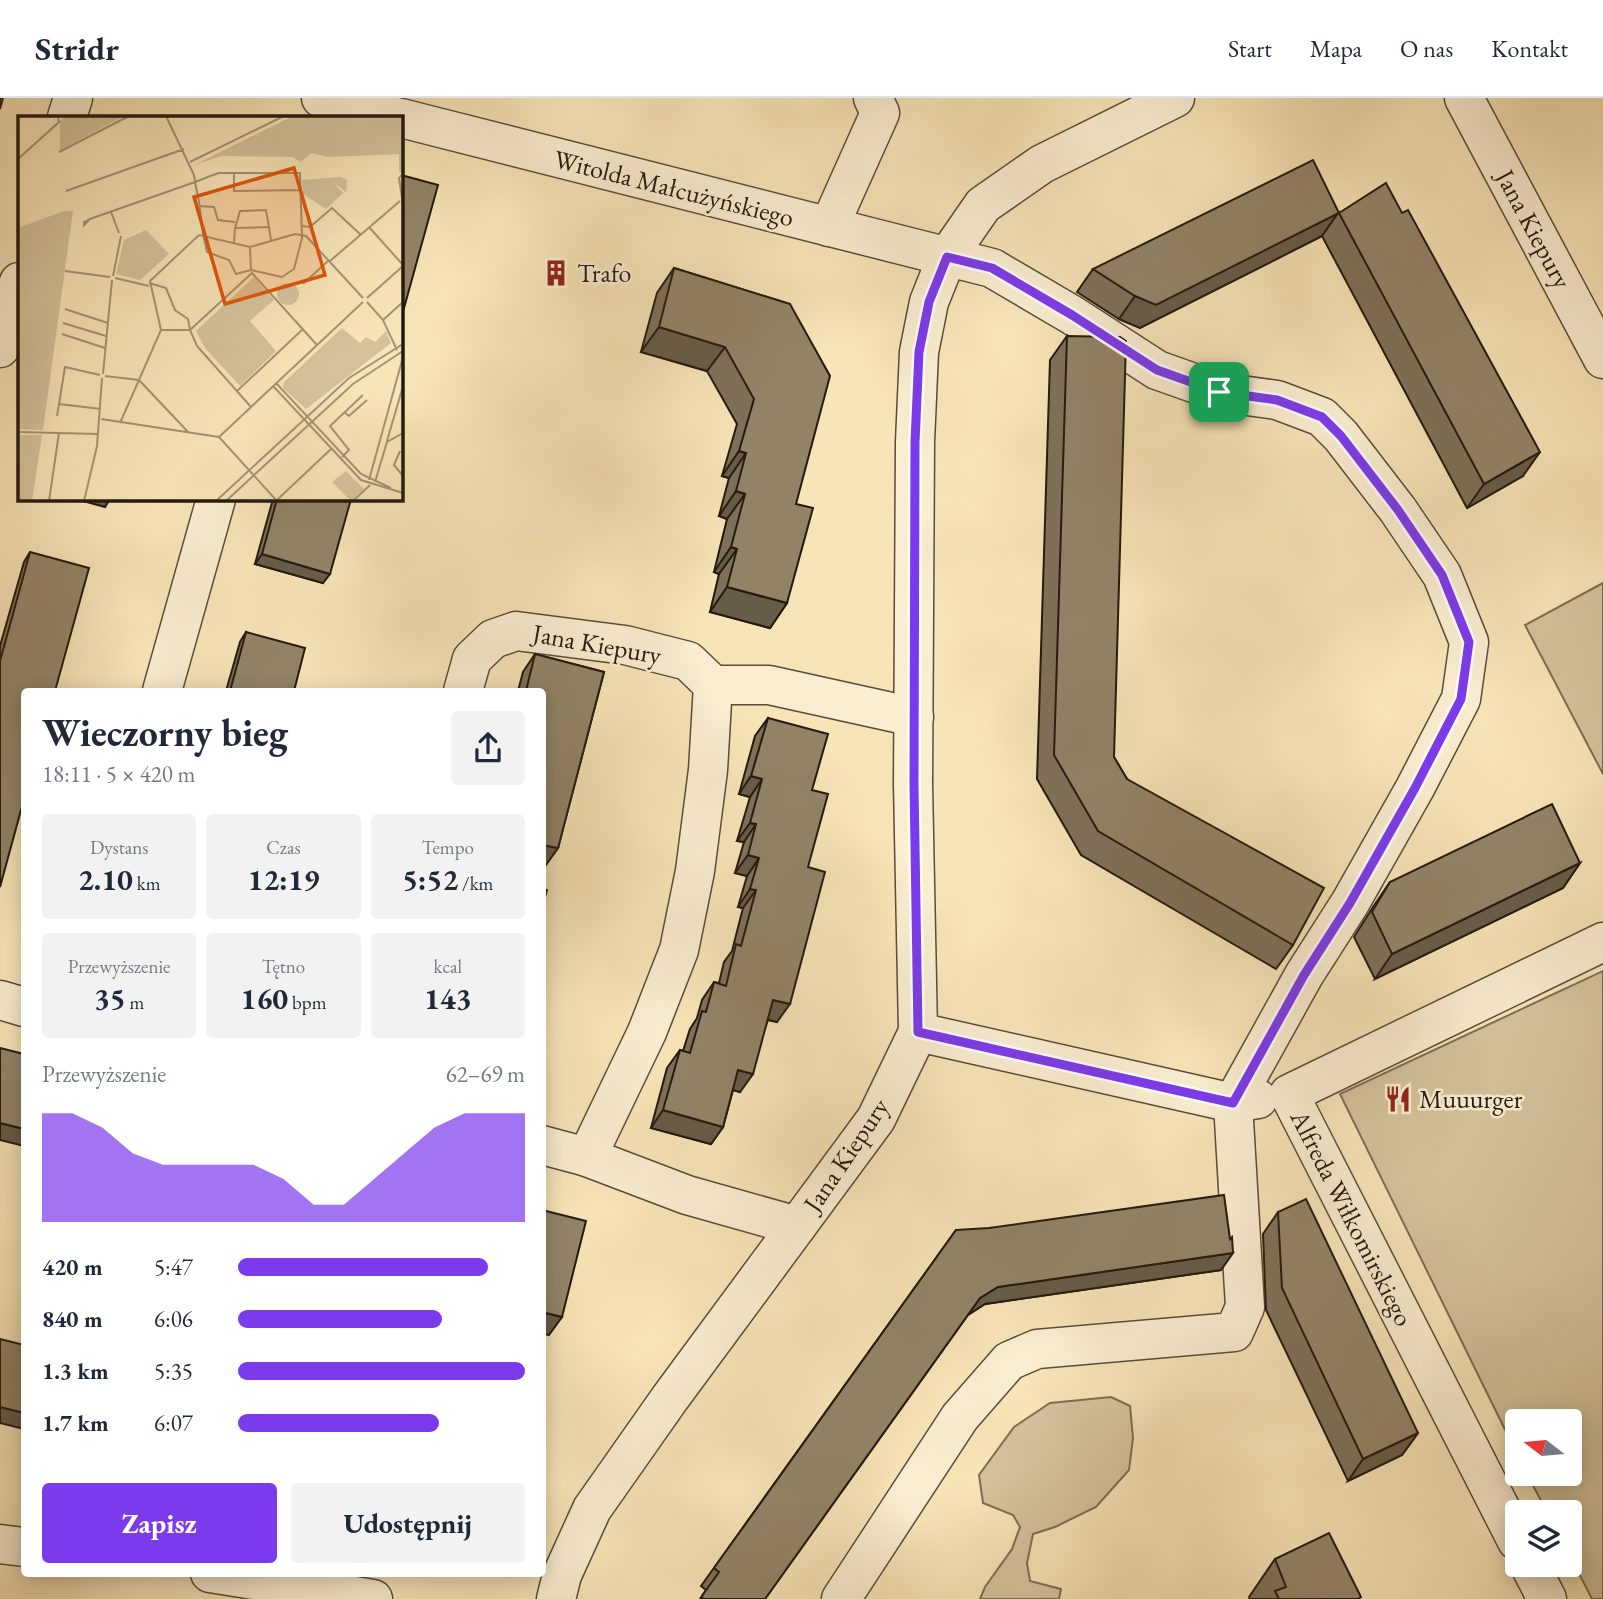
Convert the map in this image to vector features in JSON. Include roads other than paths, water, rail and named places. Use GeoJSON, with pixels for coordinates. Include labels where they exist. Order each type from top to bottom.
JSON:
{"type":"FeatureCollection","features":[{"type":"Feature","properties":{"kind":"street"},"geometry":{"type":"LineString","coordinates":[[67,116],[73,98]]}},
{"type":"Feature","properties":{"kind":"street"},"geometry":{"type":"LineString","coordinates":[[829,227],[880,113],[873,98]]}},
{"type":"Feature","properties":{"kind":"street","name":"Jana Kiepury"},"geometry":{"type":"LineString","coordinates":[[556,1599],[562,1575],[592,1509],[670,1398],[876,1119],[918,1032],[914,784],[915,442],[919,352],[929,302],[947,257],[983,205],[1042,164],[1175,98]]}},
{"type":"Feature","properties":{"kind":"street","name":"Jana Kiepury"},"geometry":{"type":"LineString","coordinates":[[1464,98],[1603,359]]}},
{"type":"Feature","properties":{"kind":"street","name":"Witolda Małcużyńskiego"},"geometry":{"type":"LineString","coordinates":[[323,105],[387,116]]}},
{"type":"Feature","properties":{"kind":"street","name":"Witolda Małcużyńskiego"},"geometry":{"type":"LineString","coordinates":[[402,119],[992,268],[1157,370],[1219,392],[1277,400],[1322,417],[1341,436],[1398,510],[1442,575],[1469,642],[1461,699],[1415,788],[1350,903],[1304,975],[1233,1103]]}},
{"type":"Feature","properties":{"kind":"street"},"geometry":{"type":"LineString","coordinates":[[0,348],[18,285]]}},
{"type":"Feature","properties":{"kind":"street"},"geometry":{"type":"LineString","coordinates":[[164,688],[216,500]]}},
{"type":"Feature","properties":{"kind":"street","name":"Jana Kiepury"},"geometry":{"type":"LineString","coordinates":[[464,688],[472,659],[493,639],[516,631],[625,645],[688,661],[713,685]]}},
{"type":"Feature","properties":{"kind":"street"},"geometry":{"type":"LineString","coordinates":[[587,1157],[647,1032],[680,950],[695,871],[708,770],[713,685],[769,685],[914,717]]}},
{"type":"Feature","properties":{"kind":"street","name":"Alfreda Wiłkomirskiego"},"geometry":{"type":"LineString","coordinates":[[1505,1517],[1289,1094],[1603,942]]}},
{"type":"Feature","properties":{"kind":"street"},"geometry":{"type":"LineString","coordinates":[[0,1000],[21,1006]]}},
{"type":"Feature","properties":{"kind":"street"},"geometry":{"type":"LineString","coordinates":[[918,1032],[1233,1103],[1289,1094]]}},
{"type":"Feature","properties":{"kind":"street"},"geometry":{"type":"LineString","coordinates":[[841,1599],[960,1417],[1009,1361],[1037,1349],[1234,1332],[1245,1307],[1233,1103]]}},
{"type":"Feature","properties":{"kind":"street"},"geometry":{"type":"LineString","coordinates":[[546,1146],[587,1157],[687,1195],[797,1226]]}},
{"type":"Feature","properties":{"kind":"street"},"geometry":{"type":"LineString","coordinates":[[0,1544],[21,1547]]}},
{"type":"Feature","properties":{"kind":"street"},"geometry":{"type":"LineString","coordinates":[[236,1577],[373,1599]]}},
{"type":"Feature","properties":{"kind":"street"},"geometry":{"type":"LineString","coordinates":[[1536,1577],[1547,1599]]}},
{"type":"Feature","properties":{"kind":"place","name":"Trafo"},"geometry":{"type":"Point","coordinates":[556,273]}},
{"type":"Feature","properties":{"kind":"place","name":"Muuurger"},"geometry":{"type":"Point","coordinates":[1398,1099]}}]}
